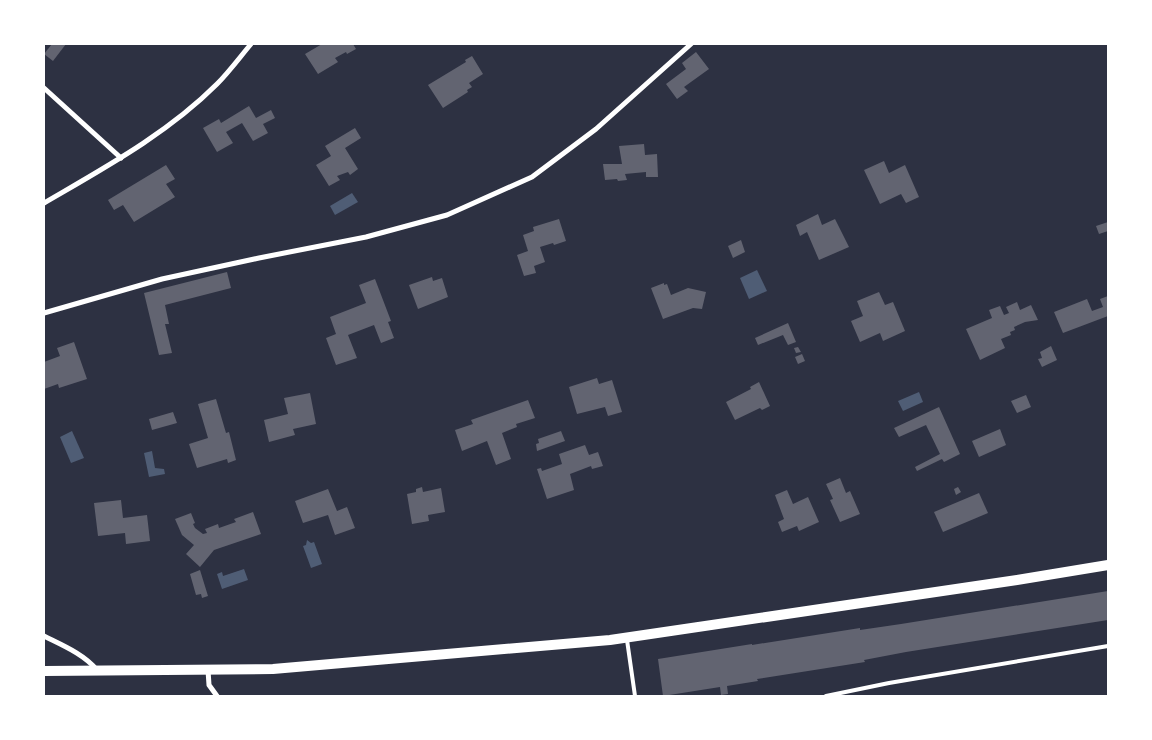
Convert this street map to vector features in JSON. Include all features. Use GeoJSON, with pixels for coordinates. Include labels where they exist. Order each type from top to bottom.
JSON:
{"type":"FeatureCollection","features":[{"type":"Feature","properties":{"kind":"main road"},"geometry":{"type":"LineString","coordinates":[[44,672],[273,670],[626,637],[1108,565]]}},
{"type":"Feature","properties":{"kind":"street"},"geometry":{"type":"LineString","coordinates":[[44,203],[121,158],[177,119],[217,84],[252,44]]}},
{"type":"Feature","properties":{"kind":"street"},"geometry":{"type":"LineString","coordinates":[[44,313],[162,279],[366,237],[447,215],[532,176],[596,129],[691,44]]}},
{"type":"Feature","properties":{"kind":"street"},"geometry":{"type":"LineString","coordinates":[[44,88],[121,158]]}},
{"type":"Feature","properties":{"kind":"street"},"geometry":{"type":"LineString","coordinates":[[44,636],[66,646],[92,664],[98,671]]}},
{"type":"Feature","properties":{"kind":"street"},"geometry":{"type":"LineString","coordinates":[[208,670],[209,685],[217,696]]}},
{"type":"Feature","properties":{"kind":"lane"},"geometry":{"type":"LineString","coordinates":[[626,637],[635,696]]}},
{"type":"Feature","properties":{"kind":"lane"},"geometry":{"type":"LineString","coordinates":[[826,696],[889,683],[1108,646]]}},
{"type":"Feature","properties":{"kind":"water"},"geometry":{"type":"Polygon","coordinates":[[[352,193],[358,202],[335,215],[330,206],[352,193]]]}},
{"type":"Feature","properties":{"kind":"water"},"geometry":{"type":"Polygon","coordinates":[[[757,270],[767,291],[749,299],[740,278],[757,270]]]}},
{"type":"Feature","properties":{"kind":"water"},"geometry":{"type":"Polygon","coordinates":[[[919,392],[923,402],[903,411],[898,401],[919,392]]]}},
{"type":"Feature","properties":{"kind":"water"},"geometry":{"type":"Polygon","coordinates":[[[72,431],[84,458],[71,463],[60,437],[72,431]]]}},
{"type":"Feature","properties":{"kind":"water"},"geometry":{"type":"Polygon","coordinates":[[[152,451],[155,468],[164,469],[165,474],[149,477],[144,453],[152,451]]]}},
{"type":"Feature","properties":{"kind":"water"},"geometry":{"type":"Polygon","coordinates":[[[307,540],[311,543],[314,542],[322,564],[311,568],[303,546],[306,545],[307,540]]]}},
{"type":"Feature","properties":{"kind":"water"},"geometry":{"type":"Polygon","coordinates":[[[244,569],[248,580],[222,589],[217,574],[222,572],[223,576],[244,569]]]}},
{"type":"Feature","properties":{"kind":"building"},"geometry":{"type":"Polygon","coordinates":[[[52,44],[66,44],[53,61],[44,54],[52,44]]]}},
{"type":"Feature","properties":{"kind":"building"},"geometry":{"type":"Polygon","coordinates":[[[322,44],[353,44],[356,49],[335,58],[338,62],[318,74],[305,54],[322,44]]]}},
{"type":"Feature","properties":{"kind":"building"},"geometry":{"type":"Polygon","coordinates":[[[696,52],[709,69],[684,87],[688,91],[677,99],[666,84],[686,69],[682,63],[696,52]]]}},
{"type":"Feature","properties":{"kind":"building"},"geometry":{"type":"Polygon","coordinates":[[[472,56],[483,74],[469,83],[472,87],[467,90],[468,92],[443,108],[428,85],[466,62],[465,60],[472,56]]]}},
{"type":"Feature","properties":{"kind":"building"},"geometry":{"type":"Polygon","coordinates":[[[249,106],[256,118],[271,110],[275,118],[263,124],[268,133],[253,141],[242,123],[226,132],[233,143],[217,152],[203,128],[219,119],[221,123],[249,106]]]}},
{"type":"Feature","properties":{"kind":"building"},"geometry":{"type":"Polygon","coordinates":[[[355,128],[361,138],[345,148],[358,169],[350,175],[348,172],[337,176],[340,180],[329,186],[316,165],[331,156],[325,146],[355,128]]]}},
{"type":"Feature","properties":{"kind":"building"},"geometry":{"type":"Polygon","coordinates":[[[644,144],[645,155],[657,154],[658,177],[646,177],[646,172],[625,174],[627,180],[605,180],[603,164],[622,164],[619,146],[644,144]]]}},
{"type":"Feature","properties":{"kind":"building"},"geometry":{"type":"Polygon","coordinates":[[[884,161],[889,173],[905,165],[919,197],[906,203],[901,194],[880,204],[864,170],[884,161]]]}},
{"type":"Feature","properties":{"kind":"building"},"geometry":{"type":"Polygon","coordinates":[[[166,165],[175,179],[166,184],[175,197],[134,222],[123,205],[114,210],[108,200],[166,165]]]}},
{"type":"Feature","properties":{"kind":"building"},"geometry":{"type":"Polygon","coordinates":[[[818,214],[822,225],[835,219],[849,247],[819,260],[807,232],[800,236],[796,225],[818,214]]]}},
{"type":"Feature","properties":{"kind":"building"},"geometry":{"type":"Polygon","coordinates":[[[559,219],[566,241],[540,247],[545,262],[534,266],[536,273],[524,276],[517,255],[528,251],[523,235],[534,231],[533,227],[559,219]]]}},
{"type":"Feature","properties":{"kind":"building"},"geometry":{"type":"Polygon","coordinates":[[[1108,222],[1108,231],[1099,234],[1096,226],[1108,222]]]}},
{"type":"Feature","properties":{"kind":"building"},"geometry":{"type":"Polygon","coordinates":[[[741,240],[745,252],[733,258],[728,246],[741,240]]]}},
{"type":"Feature","properties":{"kind":"building"},"geometry":{"type":"Polygon","coordinates":[[[227,272],[231,288],[165,305],[169,324],[165,324],[172,353],[159,355],[144,293],[227,272]]]}},
{"type":"Feature","properties":{"kind":"building"},"geometry":{"type":"Polygon","coordinates":[[[432,277],[433,281],[442,278],[448,297],[418,309],[409,285],[432,277]]]}},
{"type":"Feature","properties":{"kind":"building"},"geometry":{"type":"Polygon","coordinates":[[[375,279],[391,321],[388,322],[394,338],[381,343],[374,325],[348,335],[357,358],[336,365],[326,338],[336,334],[330,317],[366,303],[359,285],[375,279]]]}},
{"type":"Feature","properties":{"kind":"building"},"geometry":{"type":"Polygon","coordinates":[[[664,283],[664,285],[667,284],[671,295],[688,288],[706,292],[702,309],[693,308],[663,319],[651,288],[664,283]]]}},
{"type":"Feature","properties":{"kind":"building"},"geometry":{"type":"Polygon","coordinates":[[[879,292],[885,305],[893,302],[905,331],[883,341],[880,333],[860,342],[851,321],[863,316],[857,301],[879,292]]]}},
{"type":"Feature","properties":{"kind":"building"},"geometry":{"type":"Polygon","coordinates":[[[1108,296],[1108,316],[1063,333],[1054,312],[1087,299],[1092,311],[1103,307],[1100,299],[1108,296]]]}},
{"type":"Feature","properties":{"kind":"building"},"geometry":{"type":"Polygon","coordinates":[[[1017,302],[1020,310],[1031,305],[1038,320],[1025,322],[1014,327],[1015,330],[1010,332],[1011,335],[1001,339],[1005,348],[980,360],[966,329],[992,318],[989,310],[1000,306],[1004,315],[1009,313],[1006,307],[1017,302]]]}},
{"type":"Feature","properties":{"kind":"building"},"geometry":{"type":"Polygon","coordinates":[[[788,323],[796,342],[788,345],[783,335],[758,345],[755,338],[788,323]]]}},
{"type":"Feature","properties":{"kind":"building"},"geometry":{"type":"Polygon","coordinates":[[[74,342],[87,379],[59,388],[58,384],[44,389],[44,362],[60,356],[57,348],[74,342]]]}},
{"type":"Feature","properties":{"kind":"building"},"geometry":{"type":"Polygon","coordinates":[[[1051,346],[1057,360],[1042,367],[1038,359],[1042,358],[1040,352],[1051,346]]]}},
{"type":"Feature","properties":{"kind":"building"},"geometry":{"type":"Polygon","coordinates":[[[798,347],[801,352],[796,353],[794,348],[798,347]]]}},
{"type":"Feature","properties":{"kind":"building"},"geometry":{"type":"Polygon","coordinates":[[[802,354],[805,361],[798,364],[795,357],[802,354]]]}},
{"type":"Feature","properties":{"kind":"building"},"geometry":{"type":"Polygon","coordinates":[[[597,378],[599,384],[612,380],[622,412],[608,416],[605,407],[577,414],[569,387],[597,378]]]}},
{"type":"Feature","properties":{"kind":"building"},"geometry":{"type":"Polygon","coordinates":[[[759,382],[770,406],[762,410],[760,408],[735,420],[726,402],[751,389],[750,387],[759,382]]]}},
{"type":"Feature","properties":{"kind":"building"},"geometry":{"type":"Polygon","coordinates":[[[310,393],[316,424],[293,429],[295,435],[269,442],[264,420],[288,414],[284,398],[310,393]]]}},
{"type":"Feature","properties":{"kind":"building"},"geometry":{"type":"Polygon","coordinates":[[[1026,395],[1031,407],[1017,413],[1011,401],[1026,395]]]}},
{"type":"Feature","properties":{"kind":"building"},"geometry":{"type":"Polygon","coordinates":[[[216,399],[226,433],[229,432],[236,460],[228,463],[227,459],[197,468],[189,444],[208,438],[198,404],[216,399]]]}},
{"type":"Feature","properties":{"kind":"building"},"geometry":{"type":"Polygon","coordinates":[[[528,400],[535,418],[516,424],[517,427],[502,433],[511,459],[496,465],[487,441],[462,451],[455,430],[473,424],[471,420],[528,400]]]}},
{"type":"Feature","properties":{"kind":"building"},"geometry":{"type":"Polygon","coordinates":[[[939,407],[960,454],[944,462],[942,459],[917,471],[915,467],[940,454],[926,425],[899,437],[894,428],[939,407]]]}},
{"type":"Feature","properties":{"kind":"building"},"geometry":{"type":"Polygon","coordinates":[[[173,412],[177,423],[152,430],[149,419],[173,412]]]}},
{"type":"Feature","properties":{"kind":"building"},"geometry":{"type":"Polygon","coordinates":[[[1000,429],[1006,445],[979,457],[972,441],[1000,429]]]}},
{"type":"Feature","properties":{"kind":"building"},"geometry":{"type":"Polygon","coordinates":[[[561,431],[565,441],[537,451],[536,444],[539,443],[538,439],[561,431]]]}},
{"type":"Feature","properties":{"kind":"building"},"geometry":{"type":"Polygon","coordinates":[[[585,445],[589,455],[598,452],[603,466],[592,469],[591,466],[570,474],[574,490],[547,499],[537,469],[541,468],[542,471],[562,464],[559,454],[585,445]]]}},
{"type":"Feature","properties":{"kind":"building"},"geometry":{"type":"Polygon","coordinates":[[[840,478],[846,493],[850,491],[860,514],[840,522],[830,500],[833,499],[826,484],[840,478]]]}},
{"type":"Feature","properties":{"kind":"building"},"geometry":{"type":"Polygon","coordinates":[[[422,487],[423,492],[441,488],[445,512],[428,515],[429,521],[412,524],[407,494],[416,492],[416,489],[422,487]]]}},
{"type":"Feature","properties":{"kind":"building"},"geometry":{"type":"Polygon","coordinates":[[[958,487],[961,492],[956,495],[954,489],[958,487]]]}},
{"type":"Feature","properties":{"kind":"building"},"geometry":{"type":"Polygon","coordinates":[[[328,489],[337,511],[347,507],[355,528],[335,535],[328,515],[303,523],[295,501],[328,489]]]}},
{"type":"Feature","properties":{"kind":"building"},"geometry":{"type":"Polygon","coordinates":[[[787,490],[793,504],[808,497],[819,522],[799,531],[797,526],[782,532],[778,522],[784,519],[775,495],[787,490]]]}},
{"type":"Feature","properties":{"kind":"building"},"geometry":{"type":"Polygon","coordinates":[[[979,493],[988,513],[943,532],[934,512],[979,493]]]}},
{"type":"Feature","properties":{"kind":"building"},"geometry":{"type":"Polygon","coordinates":[[[121,500],[123,518],[147,515],[150,541],[126,544],[125,533],[98,536],[94,503],[121,500]]]}},
{"type":"Feature","properties":{"kind":"building"},"geometry":{"type":"Polygon","coordinates":[[[253,512],[261,534],[214,550],[200,567],[186,554],[194,545],[182,535],[175,519],[191,513],[195,528],[203,534],[207,533],[205,529],[218,524],[219,528],[236,522],[234,519],[253,512]]]}},
{"type":"Feature","properties":{"kind":"building"},"geometry":{"type":"Polygon","coordinates":[[[200,570],[208,596],[202,598],[201,594],[196,595],[190,574],[200,570]]]}},
{"type":"Feature","properties":{"kind":"building"},"geometry":{"type":"Polygon","coordinates":[[[1108,591],[1108,620],[906,652],[864,660],[865,662],[757,679],[758,681],[727,686],[728,694],[721,695],[720,687],[663,696],[658,659],[860,628],[860,630],[901,624],[1108,591]]]}}]}
